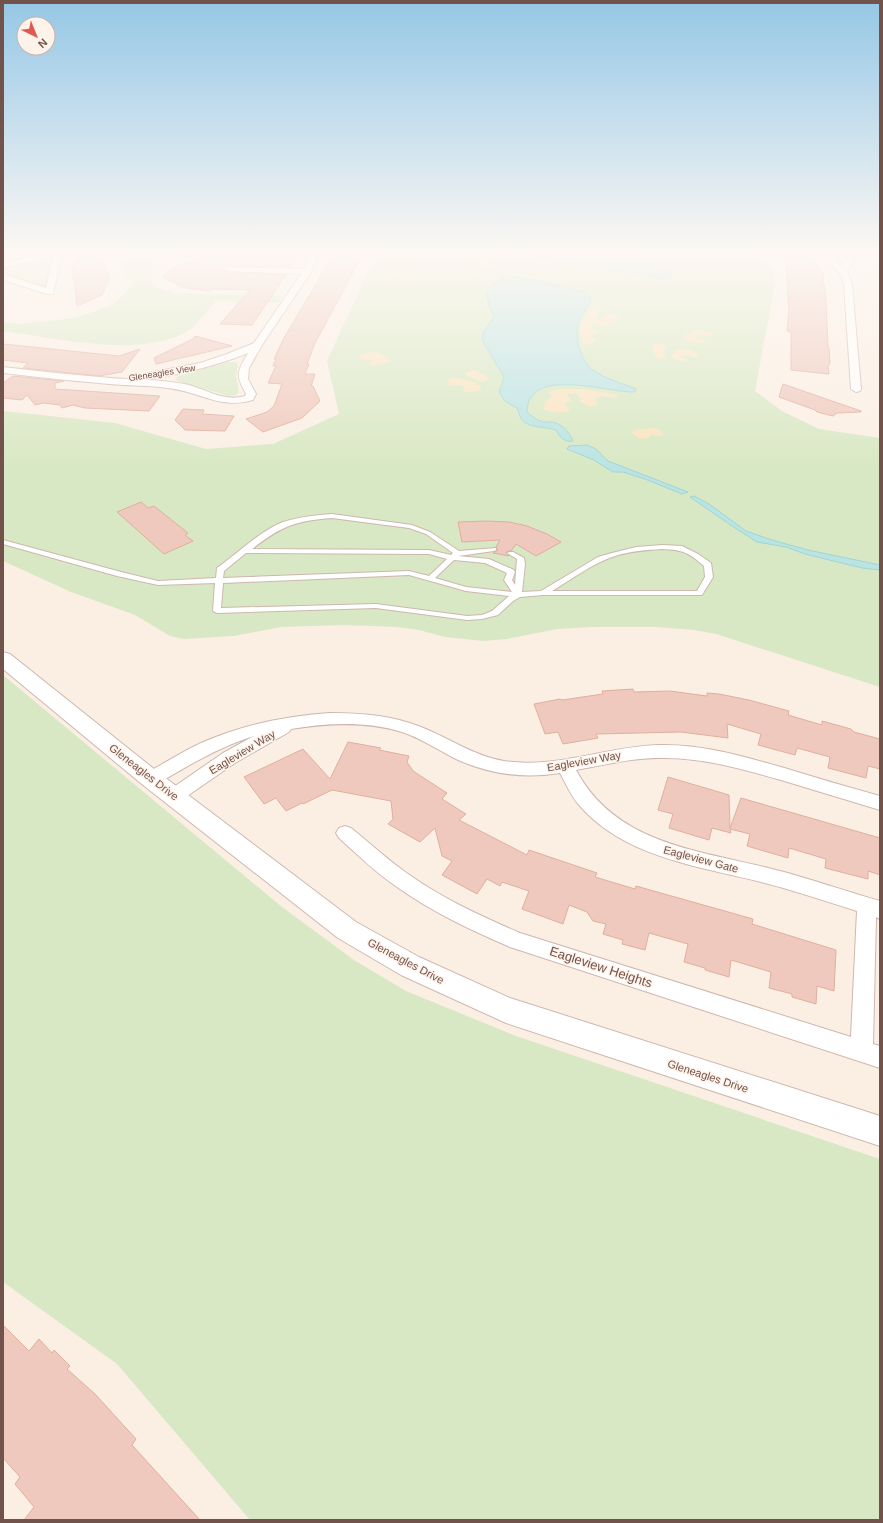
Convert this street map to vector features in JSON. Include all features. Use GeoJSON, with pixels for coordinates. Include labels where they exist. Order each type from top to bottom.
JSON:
{"type":"FeatureCollection","features":[{"type":"Feature","properties":{"kind":"street","name":"Gleneagles View"},"geometry":{"type":"LineString","coordinates":[[3,370],[110,381],[166,384],[188,388],[231,402],[244,400],[249,398],[251,394],[243,379],[244,368],[271,325]]}},
{"type":"Feature","properties":{"kind":"street"},"geometry":{"type":"LineString","coordinates":[[851,325],[856,390]]}},
{"type":"Feature","properties":{"kind":"street","name":"Gleneagles View"},"geometry":{"type":"LineString","coordinates":[[110,381],[165,374],[205,366],[235,356],[257,345]]}},
{"type":"Feature","properties":{"kind":"street","name":"Gleneagles Drive"},"geometry":{"type":"LineString","coordinates":[[3,659],[151,779],[347,930],[410,966],[506,1010],[880,1131]]}},
{"type":"Feature","properties":{"kind":"street","name":"Eagleview Way"},"geometry":{"type":"LineString","coordinates":[[151,779],[208,747],[226,739],[265,727],[336,718],[376,721],[401,725],[422,733],[455,751],[484,764],[525,770],[564,766],[643,752],[699,753],[719,756],[756,766],[880,803]]}},
{"type":"Feature","properties":{"kind":"street","name":"Eagleview Way"},"geometry":{"type":"LineString","coordinates":[[174,796],[225,760],[290,723]]}},
{"type":"Feature","properties":{"kind":"street","name":"Eagleview Gate"},"geometry":{"type":"LineString","coordinates":[[564,766],[584,798],[598,813],[613,825],[652,846],[675,855],[772,877],[873,908],[871,1053]]}},
{"type":"Feature","properties":{"kind":"street","name":"Eagleview Heights"},"geometry":{"type":"LineString","coordinates":[[345,833],[389,871],[421,893],[454,913],[485,928],[517,940],[871,1053]]}},
{"type":"Feature","properties":{"kind":"lane"},"geometry":{"type":"LineString","coordinates":[[455,555],[450,549],[428,533],[410,526],[332,516],[308,518],[285,524],[268,533],[220,570],[217,611],[376,606],[467,618],[482,617],[495,613],[518,595]]}},
{"type":"Feature","properties":{"kind":"lane"},"geometry":{"type":"LineString","coordinates":[[3,542],[41,551],[130,578],[158,583],[409,573],[466,590],[518,595],[543,593],[699,593],[709,577],[708,565],[696,554],[682,548],[662,547],[636,549],[614,554],[601,559],[543,593]]}},
{"type":"Feature","properties":{"kind":"lane"},"geometry":{"type":"LineString","coordinates":[[430,579],[455,555],[494,550]]}},
{"type":"Feature","properties":{"kind":"lane"},"geometry":{"type":"LineString","coordinates":[[244,552],[429,552],[455,555],[486,561],[511,572],[508,580],[518,595]]}},
{"type":"Feature","properties":{"kind":"lane"},"geometry":{"type":"LineString","coordinates":[[511,553],[520,558],[521,564],[518,595]]}},
{"type":"Feature","properties":{"kind":"green space"},"geometry":{"type":"Polygon","coordinates":[[[3,325],[195,325],[184,333],[165,340],[143,344],[119,345],[70,341],[3,331],[3,325]]]}},
{"type":"Feature","properties":{"kind":"green space"},"geometry":{"type":"Polygon","coordinates":[[[343,325],[767,325],[755,391],[782,411],[819,429],[880,438],[880,687],[716,634],[694,630],[655,627],[595,627],[557,629],[507,639],[483,641],[445,637],[419,630],[397,627],[344,625],[281,627],[234,636],[184,639],[170,636],[135,615],[71,592],[3,561],[3,411],[115,423],[206,449],[273,444],[339,414],[327,361],[343,325]]]}},
{"type":"Feature","properties":{"kind":"green space"},"geometry":{"type":"Polygon","coordinates":[[[228,362],[235,362],[238,364],[236,376],[239,393],[235,395],[229,396],[175,380],[178,376],[228,362]]]}},
{"type":"Feature","properties":{"kind":"green space"},"geometry":{"type":"Polygon","coordinates":[[[3,675],[282,907],[354,960],[406,991],[516,1036],[880,1159],[880,1520],[250,1520],[117,1364],[3,1282],[3,675]]]}},
{"type":"Feature","properties":{"kind":"sand"},"geometry":{"type":"Polygon","coordinates":[[[581,325],[590,325],[598,331],[591,336],[595,339],[593,342],[585,345],[583,344],[580,331],[581,325]]]}},
{"type":"Feature","properties":{"kind":"sand"},"geometry":{"type":"Polygon","coordinates":[[[599,325],[608,325],[606,327],[599,325]]]}},
{"type":"Feature","properties":{"kind":"sand"},"geometry":{"type":"Polygon","coordinates":[[[698,330],[708,331],[713,334],[708,336],[701,334],[700,336],[694,337],[705,340],[705,343],[690,342],[682,336],[698,330]]]}},
{"type":"Feature","properties":{"kind":"sand"},"geometry":{"type":"Polygon","coordinates":[[[655,344],[663,345],[667,348],[663,350],[666,357],[660,359],[653,355],[654,352],[651,349],[655,344]]]}},
{"type":"Feature","properties":{"kind":"sand"},"geometry":{"type":"Polygon","coordinates":[[[678,349],[692,351],[699,356],[694,358],[687,355],[680,356],[687,360],[686,362],[671,358],[678,349]]]}},
{"type":"Feature","properties":{"kind":"sand"},"geometry":{"type":"Polygon","coordinates":[[[373,352],[382,354],[389,359],[389,362],[374,365],[369,364],[371,360],[363,360],[359,358],[360,355],[373,352]]]}},
{"type":"Feature","properties":{"kind":"sand"},"geometry":{"type":"Polygon","coordinates":[[[473,370],[485,375],[488,379],[480,382],[465,375],[465,373],[473,370]]]}},
{"type":"Feature","properties":{"kind":"sand"},"geometry":{"type":"Polygon","coordinates":[[[453,377],[474,382],[480,386],[481,391],[465,392],[463,391],[465,387],[463,386],[449,385],[448,380],[453,377]]]}},
{"type":"Feature","properties":{"kind":"sand"},"geometry":{"type":"Polygon","coordinates":[[[559,389],[585,389],[619,395],[614,398],[602,396],[596,398],[598,405],[590,407],[581,402],[578,394],[568,394],[567,395],[572,401],[563,404],[569,408],[569,411],[558,413],[542,408],[545,405],[544,403],[552,396],[548,392],[559,389]]]}},
{"type":"Feature","properties":{"kind":"sand"},"geometry":{"type":"Polygon","coordinates":[[[650,428],[659,429],[663,434],[662,436],[651,435],[641,439],[631,432],[635,430],[650,428]]]}},
{"type":"Feature","properties":{"kind":"water"},"geometry":{"type":"Polygon","coordinates":[[[488,325],[578,325],[578,343],[582,356],[589,366],[593,370],[608,378],[636,389],[635,392],[571,385],[554,385],[540,389],[531,398],[527,412],[534,418],[543,422],[553,422],[560,425],[568,432],[573,441],[567,441],[559,435],[556,430],[527,424],[520,416],[518,409],[505,401],[499,392],[504,377],[482,340],[484,331],[488,325]]]}},
{"type":"Feature","properties":{"kind":"water"},"geometry":{"type":"Polygon","coordinates":[[[587,445],[596,449],[608,461],[688,492],[682,494],[645,479],[623,472],[613,472],[594,460],[567,449],[569,446],[587,445]]]}},
{"type":"Feature","properties":{"kind":"water"},"geometry":{"type":"Polygon","coordinates":[[[694,496],[709,504],[746,531],[808,550],[880,565],[880,570],[862,568],[805,554],[786,547],[757,542],[690,497],[694,496]]]}},
{"type":"Feature","properties":{"kind":"building"},"geometry":{"type":"Polygon","coordinates":[[[292,325],[325,325],[315,343],[305,374],[315,374],[311,386],[313,386],[320,401],[302,418],[263,432],[246,419],[267,412],[274,406],[282,384],[268,383],[276,366],[273,366],[276,359],[274,359],[292,325]]]}},
{"type":"Feature","properties":{"kind":"building"},"geometry":{"type":"Polygon","coordinates":[[[788,325],[827,325],[830,363],[828,367],[829,374],[791,370],[791,332],[787,331],[788,325]]]}},
{"type":"Feature","properties":{"kind":"building"},"geometry":{"type":"Polygon","coordinates":[[[195,336],[232,346],[156,364],[154,358],[193,339],[195,336]]]}},
{"type":"Feature","properties":{"kind":"building"},"geometry":{"type":"Polygon","coordinates":[[[3,344],[119,356],[140,349],[122,372],[99,376],[23,368],[28,363],[3,360],[3,344]]]}},
{"type":"Feature","properties":{"kind":"building"},"geometry":{"type":"Polygon","coordinates":[[[13,376],[64,381],[55,383],[55,389],[160,396],[149,411],[85,408],[73,405],[62,408],[60,405],[43,403],[35,405],[27,395],[22,400],[3,398],[3,383],[13,376]]]}},
{"type":"Feature","properties":{"kind":"building"},"geometry":{"type":"Polygon","coordinates":[[[783,384],[861,412],[837,413],[833,416],[817,412],[779,397],[783,384]]]}},
{"type":"Feature","properties":{"kind":"building"},"geometry":{"type":"Polygon","coordinates":[[[183,409],[204,410],[202,414],[234,416],[225,431],[185,430],[175,420],[183,409]]]}},
{"type":"Feature","properties":{"kind":"building"},"geometry":{"type":"Polygon","coordinates":[[[141,502],[148,508],[154,506],[188,533],[185,535],[193,541],[164,554],[117,512],[141,502]]]}},
{"type":"Feature","properties":{"kind":"building"},"geometry":{"type":"Polygon","coordinates":[[[458,522],[509,522],[527,526],[547,534],[561,542],[536,556],[516,544],[512,550],[506,552],[509,556],[493,553],[498,550],[496,547],[500,540],[462,542],[458,522]]]}},
{"type":"Feature","properties":{"kind":"building"},"geometry":{"type":"Polygon","coordinates":[[[633,689],[634,692],[670,691],[707,696],[707,693],[719,694],[749,700],[789,711],[788,715],[822,725],[822,721],[851,729],[854,732],[880,739],[880,769],[868,766],[866,778],[828,768],[830,757],[797,748],[795,755],[758,745],[761,734],[727,724],[728,738],[681,732],[596,734],[598,738],[563,744],[558,732],[545,734],[534,704],[560,699],[562,700],[603,694],[602,691],[633,689]]]}},
{"type":"Feature","properties":{"kind":"building"},"geometry":{"type":"Polygon","coordinates":[[[348,742],[381,748],[379,750],[409,756],[407,762],[413,771],[447,793],[442,799],[466,814],[459,820],[527,855],[529,850],[597,873],[595,877],[635,889],[636,886],[753,919],[752,924],[836,950],[834,991],[817,986],[816,1004],[792,997],[792,994],[769,988],[771,972],[731,960],[729,977],[684,962],[688,944],[649,933],[645,950],[622,944],[623,940],[603,934],[606,924],[593,921],[587,912],[569,905],[563,924],[522,909],[529,891],[502,882],[500,886],[487,879],[477,894],[442,875],[452,861],[442,856],[435,828],[420,842],[388,824],[393,819],[391,801],[332,790],[286,811],[276,798],[264,804],[244,777],[303,749],[330,779],[348,742]]]}},
{"type":"Feature","properties":{"kind":"building"},"geometry":{"type":"Polygon","coordinates":[[[668,777],[729,795],[730,828],[741,798],[880,838],[880,875],[868,871],[868,879],[825,868],[826,859],[789,848],[788,858],[747,846],[750,834],[730,829],[731,833],[712,828],[709,840],[669,828],[673,814],[658,810],[668,777]]]}},
{"type":"Feature","properties":{"kind":"building"},"geometry":{"type":"Polygon","coordinates":[[[3,1325],[29,1351],[39,1339],[52,1353],[54,1350],[70,1366],[67,1369],[95,1394],[136,1439],[132,1445],[200,1520],[24,1520],[34,1507],[15,1484],[20,1477],[3,1458],[3,1325]]]}}]}
